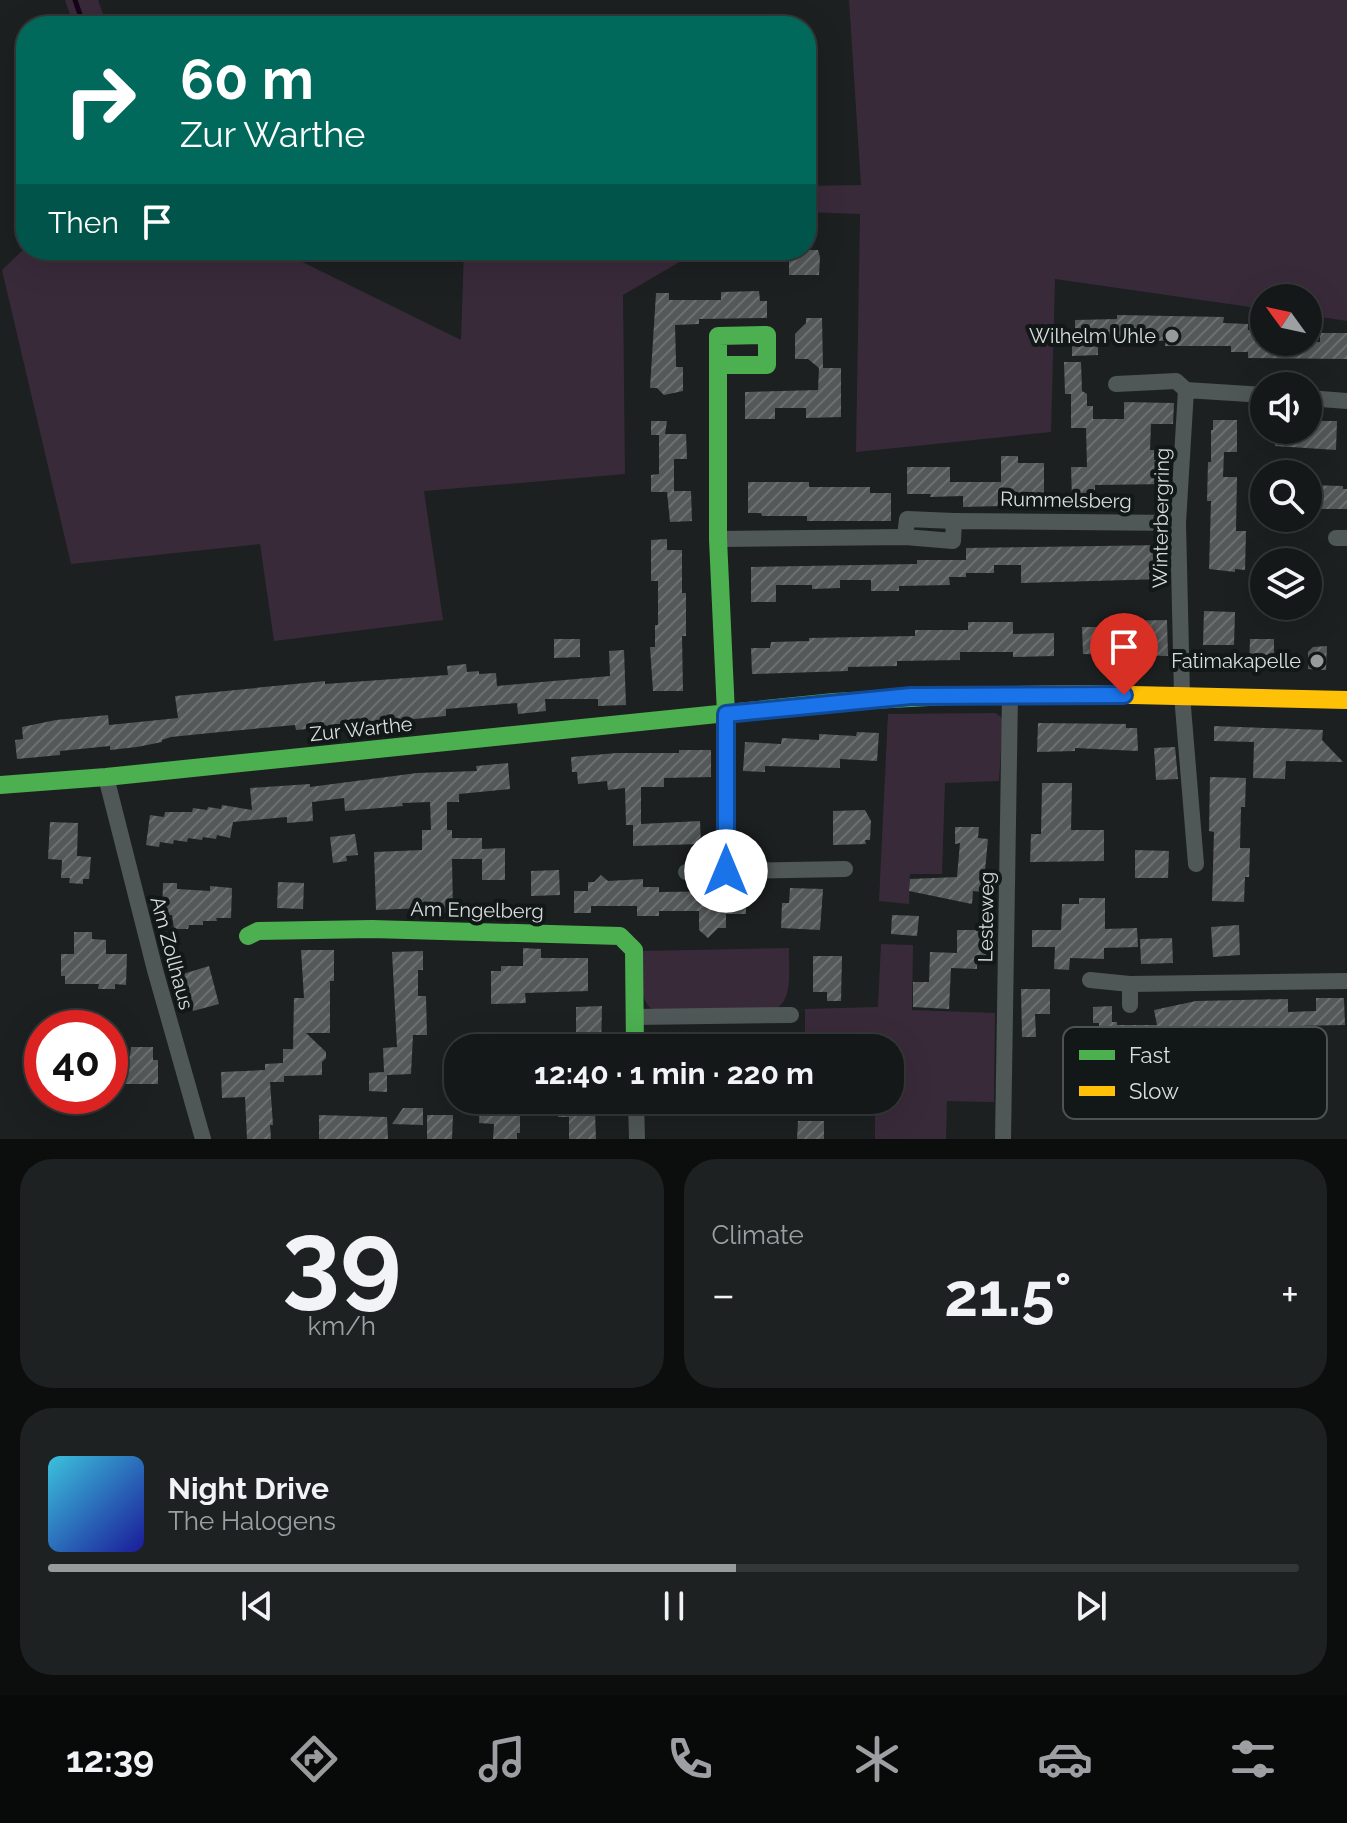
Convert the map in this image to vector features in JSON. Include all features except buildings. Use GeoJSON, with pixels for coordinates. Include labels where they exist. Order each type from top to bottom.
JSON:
{"type":"FeatureCollection","features":[{"type":"Feature","properties":{"kind":"street"},"geometry":{"type":"LineString","coordinates":[[718,365],[718,539],[726,714],[726,871]]}},
{"type":"Feature","properties":{"kind":"street"},"geometry":{"type":"LineString","coordinates":[[1116,384],[1176,381],[1186,390],[1250,394]]}},
{"type":"Feature","properties":{"kind":"street","name":"Winterbergring"},"geometry":{"type":"LineString","coordinates":[[1182,695],[1178,523],[1186,390]]}},
{"type":"Feature","properties":{"kind":"street"},"geometry":{"type":"LineString","coordinates":[[1322,399],[1347,401]]}},
{"type":"Feature","properties":{"kind":"street","name":"Rummelsberg"},"geometry":{"type":"LineString","coordinates":[[718,539],[905,537],[953,541],[954,521],[1178,523]]}},
{"type":"Feature","properties":{"kind":"street","name":"Lesteweg"},"geometry":{"type":"LineString","coordinates":[[1003,1139],[1010,695]]}},
{"type":"Feature","properties":{"kind":"street"},"geometry":{"type":"LineString","coordinates":[[1182,695],[1196,864]]}},
{"type":"Feature","properties":{"kind":"street","name":"Zur Warthe"},"geometry":{"type":"LineString","coordinates":[[0,785],[896,697],[1182,695],[1347,700]]}},
{"type":"Feature","properties":{"kind":"street","name":"Am Zollhaus"},"geometry":{"type":"LineString","coordinates":[[106,777],[155,970],[203,1139]]}},
{"type":"Feature","properties":{"kind":"street"},"geometry":{"type":"LineString","coordinates":[[686,872],[845,869]]}},
{"type":"Feature","properties":{"kind":"street","name":"Am Engelberg"},"geometry":{"type":"LineString","coordinates":[[248,936],[258,931],[372,929],[620,936],[634,950],[635,1034]]}},
{"type":"Feature","properties":{"kind":"street"},"geometry":{"type":"LineString","coordinates":[[1090,980],[1130,984],[1347,981]]}},
{"type":"Feature","properties":{"kind":"street"},"geometry":{"type":"LineString","coordinates":[[1130,984],[1130,1005]]}},
{"type":"Feature","properties":{"kind":"street"},"geometry":{"type":"LineString","coordinates":[[635,1017],[791,1015]]}},
{"type":"Feature","properties":{"kind":"street"},"geometry":{"type":"LineString","coordinates":[[636,1114],[637,1139]]}},
{"type":"Feature","properties":{"kind":"shaded area"},"geometry":{"type":"Polygon","coordinates":[[[65,0],[98,0],[104,16],[71,16],[65,0]]]}},
{"type":"Feature","properties":{"kind":"shaded area"},"geometry":{"type":"Polygon","coordinates":[[[849,0],[1347,0],[1347,321],[1322,317],[1322,284],[1250,284],[1250,307],[1055,279],[1051,432],[856,452],[860,214],[816,212],[816,186],[861,185],[849,0]]]}},
{"type":"Feature","properties":{"kind":"shaded area"},"geometry":{"type":"Polygon","coordinates":[[[16,257],[16,260],[298,260],[461,340],[464,260],[683,260],[623,295],[625,474],[424,491],[443,620],[274,641],[260,544],[71,564],[2,270],[16,257]]]}},
{"type":"Feature","properties":{"kind":"shaded area"},"geometry":{"type":"Polygon","coordinates":[[[995,713],[1003,718],[999,781],[945,783],[942,874],[910,874],[909,904],[879,901],[888,714],[995,713]]]}},
{"type":"Feature","properties":{"kind":"shaded area"},"geometry":{"type":"Polygon","coordinates":[[[881,944],[913,945],[912,1010],[995,1013],[994,1102],[947,1101],[946,1139],[875,1139],[875,1114],[904,1114],[904,1034],[805,1034],[805,1009],[878,1007],[881,944]]]}},
{"type":"Feature","properties":{"kind":"shaded area"},"geometry":{"type":"Polygon","coordinates":[[[789,948],[788,990],[782,1004],[776,1009],[655,1011],[645,1000],[642,951],[789,948]]]}},
{"type":"Feature","properties":{"kind":"waterway"},"geometry":{"type":"LineString","coordinates":[[75,0],[81,16]]}},
{"type":"Feature","properties":{"kind":"traffic: fast"},"geometry":{"type":"LineString","coordinates":[[718,365],[767,365],[767,335],[718,336],[718,539],[726,714],[726,871]]}},
{"type":"Feature","properties":{"kind":"traffic: fast"},"geometry":{"type":"LineString","coordinates":[[0,785],[106,777],[834,702],[948,696]]}},
{"type":"Feature","properties":{"kind":"traffic: fast"},"geometry":{"type":"LineString","coordinates":[[248,936],[258,931],[372,929],[620,936],[634,950],[635,1034]]}},
{"type":"Feature","properties":{"kind":"traffic: slow"},"geometry":{"type":"LineString","coordinates":[[948,696],[1090,694],[1347,700]]}},
{"type":"Feature","properties":{"kind":"place","name":"Wilhelm Uhle"},"geometry":{"type":"Point","coordinates":[1172,336]}},
{"type":"Feature","properties":{"kind":"place","name":"Fatimakapelle"},"geometry":{"type":"Point","coordinates":[1317,661]}},
{"type":"Feature","properties":{"kind":"route"},"geometry":{"type":"LineString","coordinates":[[726,871],[726,714],[911,696],[1124,695]]}}]}
